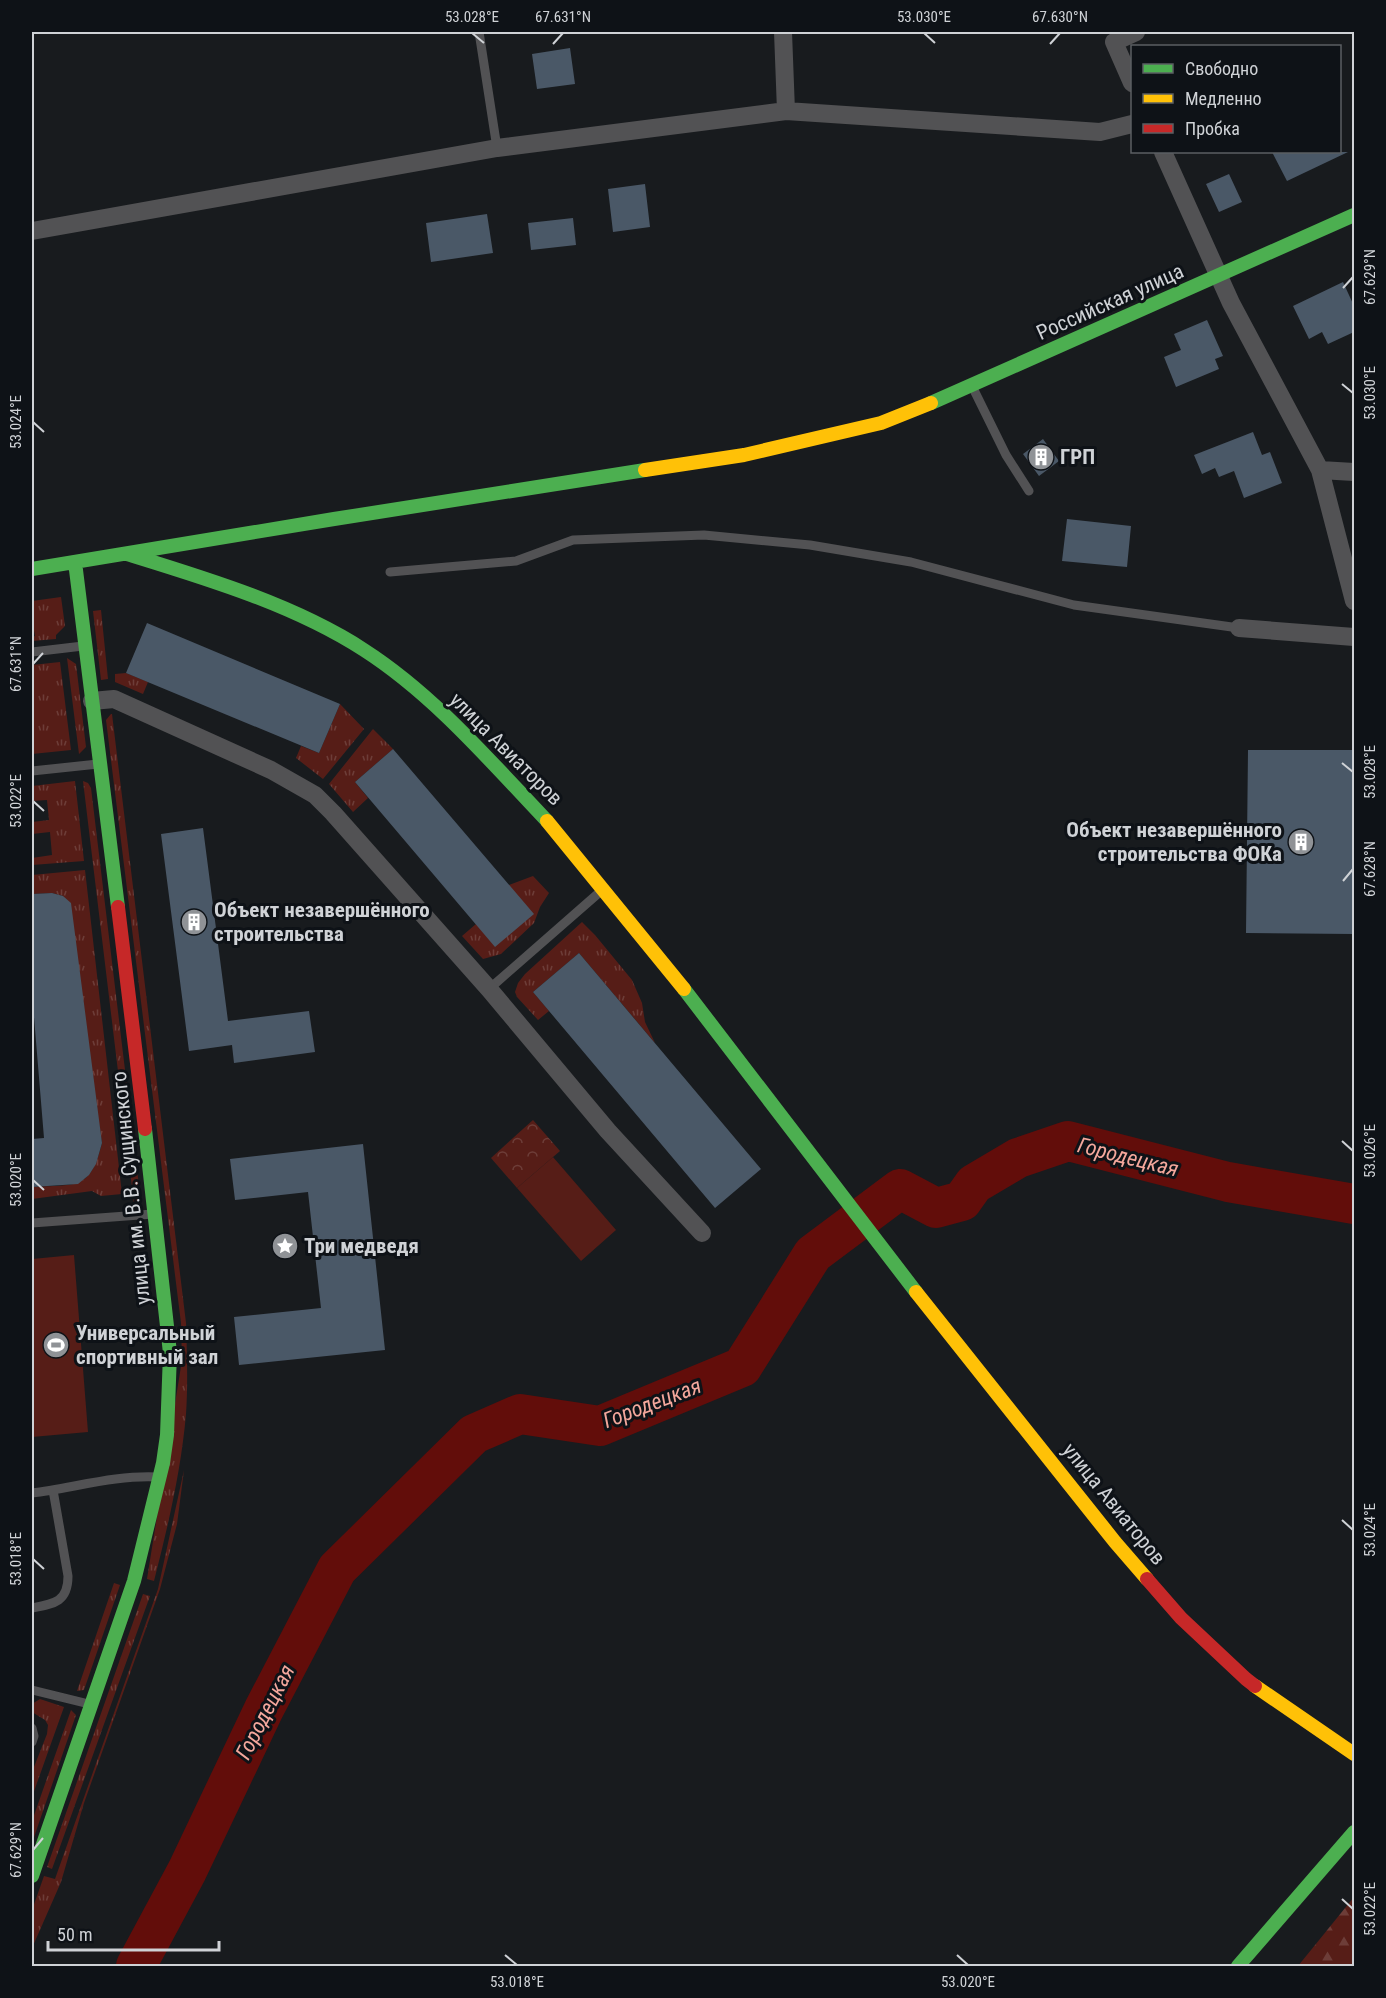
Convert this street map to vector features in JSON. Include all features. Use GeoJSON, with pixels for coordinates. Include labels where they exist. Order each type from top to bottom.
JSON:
{"type":"FeatureCollection","features":[{"type":"Feature","properties":{"kind":"street"},"geometry":{"type":"LineString","coordinates":[[783,32],[786,111]]}},
{"type":"Feature","properties":{"kind":"street"},"geometry":{"type":"LineString","coordinates":[[1131,81],[1114,42],[1136,32]]}},
{"type":"Feature","properties":{"kind":"street"},"geometry":{"type":"LineString","coordinates":[[32,231],[497,148],[786,111],[1100,132],[1131,124]]}},
{"type":"Feature","properties":{"kind":"street"},"geometry":{"type":"LineString","coordinates":[[1163,153],[1231,303],[1320,470],[1354,601]]}},
{"type":"Feature","properties":{"kind":"street","name":"Российская улица"},"geometry":{"type":"LineString","coordinates":[[128,554],[334,519],[744,455],[880,423],[972,386],[1354,215]]}},
{"type":"Feature","properties":{"kind":"street"},"geometry":{"type":"LineString","coordinates":[[1320,470],[1354,472]]}},
{"type":"Feature","properties":{"kind":"street","name":"улица Авиаторов"},"geometry":{"type":"LineString","coordinates":[[32,569],[128,554],[197,576],[310,619],[364,650],[406,682],[467,736],[557,832],[698,1005],[878,1244],[1115,1542],[1181,1618],[1246,1679],[1354,1754]]}},
{"type":"Feature","properties":{"kind":"street","name":"улица им. В.В. Сущинского"},"geometry":{"type":"LineString","coordinates":[[32,1876],[134,1581],[160,1477],[167,1435],[170,1382],[170,1353],[156,1214],[75,562]]}},
{"type":"Feature","properties":{"kind":"street"},"geometry":{"type":"LineString","coordinates":[[1239,628],[1354,637]]}},
{"type":"Feature","properties":{"kind":"street"},"geometry":{"type":"LineString","coordinates":[[92,701],[114,699],[271,770],[315,795],[489,989],[608,1131],[702,1233]]}},
{"type":"Feature","properties":{"kind":"street"},"geometry":{"type":"LineString","coordinates":[[1238,1966],[1354,1832]]}},
{"type":"Feature","properties":{"kind":"lane"},"geometry":{"type":"LineString","coordinates":[[479,32],[497,148]]}},
{"type":"Feature","properties":{"kind":"lane"},"geometry":{"type":"LineString","coordinates":[[972,386],[1006,455],[1029,491]]}},
{"type":"Feature","properties":{"kind":"lane"},"geometry":{"type":"LineString","coordinates":[[390,572],[516,561],[573,540],[704,535],[810,545],[877,556],[910,562],[1074,605],[1239,628]]}},
{"type":"Feature","properties":{"kind":"lane"},"geometry":{"type":"LineString","coordinates":[[32,652],[86,646]]}},
{"type":"Feature","properties":{"kind":"lane"},"geometry":{"type":"LineString","coordinates":[[32,771],[99,763]]}},
{"type":"Feature","properties":{"kind":"lane"},"geometry":{"type":"LineString","coordinates":[[489,989],[603,889]]}},
{"type":"Feature","properties":{"kind":"lane"},"geometry":{"type":"LineString","coordinates":[[32,1223],[156,1214]]}},
{"type":"Feature","properties":{"kind":"lane"},"geometry":{"type":"LineString","coordinates":[[32,1493],[105,1480],[142,1476],[160,1477]]}},
{"type":"Feature","properties":{"kind":"lane"},"geometry":{"type":"LineString","coordinates":[[32,1608],[54,1604],[64,1595],[68,1587],[53,1490]]}},
{"type":"Feature","properties":{"kind":"lane"},"geometry":{"type":"LineString","coordinates":[[32,1690],[92,1705]]}},
{"type":"Feature","properties":{"kind":"lane"},"geometry":{"type":"LineString","coordinates":[[32,1728],[34,1736],[32,1742]]}},
{"type":"Feature","properties":{"kind":"green space"},"geometry":{"type":"Polygon","coordinates":[[[61,597],[65,626],[56,635],[56,639],[32,641],[32,637],[35,636],[32,601],[61,597]]]}},
{"type":"Feature","properties":{"kind":"green space"},"geometry":{"type":"Polygon","coordinates":[[[101,610],[108,679],[101,680],[93,611],[101,610]]]}},
{"type":"Feature","properties":{"kind":"green space"},"geometry":{"type":"Polygon","coordinates":[[[67,658],[76,664],[86,747],[79,754],[67,658]]]}},
{"type":"Feature","properties":{"kind":"green space"},"geometry":{"type":"Polygon","coordinates":[[[60,662],[71,750],[32,754],[32,665],[60,662]]]}},
{"type":"Feature","properties":{"kind":"green space"},"geometry":{"type":"Polygon","coordinates":[[[126,673],[148,682],[143,694],[115,682],[115,674],[126,673]]]}},
{"type":"Feature","properties":{"kind":"green space"},"geometry":{"type":"Polygon","coordinates":[[[340,704],[364,729],[323,779],[296,758],[301,746],[319,753],[340,704]]]}},
{"type":"Feature","properties":{"kind":"green space"},"geometry":{"type":"Polygon","coordinates":[[[111,714],[186,1323],[187,1391],[184,1435],[173,1498],[154,1581],[147,1579],[182,1360],[181,1323],[106,720],[111,714]]]}},
{"type":"Feature","properties":{"kind":"green space"},"geometry":{"type":"Polygon","coordinates":[[[373,729],[393,749],[355,782],[368,798],[353,812],[329,784],[373,729]]]}},
{"type":"Feature","properties":{"kind":"green space"},"geometry":{"type":"Polygon","coordinates":[[[75,781],[84,861],[32,865],[32,858],[52,855],[50,832],[32,834],[32,822],[49,820],[47,800],[32,801],[32,786],[75,781]]]}},
{"type":"Feature","properties":{"kind":"green space"},"geometry":{"type":"Polygon","coordinates":[[[83,781],[91,788],[139,1186],[138,1199],[134,1204],[83,781]]]}},
{"type":"Feature","properties":{"kind":"green space"},"geometry":{"type":"Polygon","coordinates":[[[85,870],[122,1194],[101,1196],[92,1191],[32,1199],[32,1187],[70,1185],[86,1178],[92,1170],[102,1143],[63,896],[52,893],[32,894],[32,875],[85,870]]]}},
{"type":"Feature","properties":{"kind":"green space"},"geometry":{"type":"Polygon","coordinates":[[[533,876],[549,893],[534,923],[501,954],[483,959],[462,936],[476,924],[495,946],[509,885],[533,876]]]}},
{"type":"Feature","properties":{"kind":"green space"},"geometry":{"type":"Polygon","coordinates":[[[582,922],[632,980],[642,1003],[645,1022],[655,1043],[579,953],[533,992],[549,1011],[538,1020],[517,997],[515,992],[518,983],[525,974],[582,922]]]}},
{"type":"Feature","properties":{"kind":"green space"},"geometry":{"type":"Polygon","coordinates":[[[533,1120],[560,1151],[517,1188],[491,1158],[533,1120]]]}},
{"type":"Feature","properties":{"kind":"green space"},"geometry":{"type":"Polygon","coordinates":[[[553,1157],[616,1230],[581,1261],[517,1188],[553,1157]]]}},
{"type":"Feature","properties":{"kind":"green space","name":"Универсальный спортивный зал"},"geometry":{"type":"Polygon","coordinates":[[[74,1255],[88,1432],[32,1437],[32,1259],[74,1255]]]}},
{"type":"Feature","properties":{"kind":"green space"},"geometry":{"type":"Polygon","coordinates":[[[184,1470],[177,1524],[160,1589],[84,1803],[61,1882],[32,1948],[32,1910],[44,1876],[55,1879],[158,1589],[184,1470]]]}},
{"type":"Feature","properties":{"kind":"green space"},"geometry":{"type":"Polygon","coordinates":[[[114,1583],[120,1585],[84,1690],[77,1691],[114,1583]]]}},
{"type":"Feature","properties":{"kind":"green space"},"geometry":{"type":"Polygon","coordinates":[[[143,1594],[150,1596],[52,1869],[47,1867],[143,1594]]]}},
{"type":"Feature","properties":{"kind":"green space"},"geometry":{"type":"Polygon","coordinates":[[[40,1699],[64,1707],[32,1797],[32,1772],[47,1734],[48,1725],[45,1720],[32,1712],[32,1704],[40,1699]]]}},
{"type":"Feature","properties":{"kind":"green space"},"geometry":{"type":"Polygon","coordinates":[[[71,1710],[76,1715],[32,1843],[32,1821],[71,1710]]]}},
{"type":"Feature","properties":{"kind":"green space"},"geometry":{"type":"Polygon","coordinates":[[[1354,1897],[1354,1966],[1298,1966],[1354,1897]]]}},
{"type":"Feature","properties":{"kind":"building"},"geometry":{"type":"Polygon","coordinates":[[[570,48],[575,84],[537,89],[532,54],[570,48]]]}},
{"type":"Feature","properties":{"kind":"building"},"geometry":{"type":"Polygon","coordinates":[[[1348,152],[1287,181],[1273,153],[1348,152]]]}},
{"type":"Feature","properties":{"kind":"building"},"geometry":{"type":"Polygon","coordinates":[[[1229,174],[1242,202],[1219,212],[1206,184],[1229,174]]]}},
{"type":"Feature","properties":{"kind":"building"},"geometry":{"type":"Polygon","coordinates":[[[645,184],[650,227],[613,232],[608,189],[645,184]]]}},
{"type":"Feature","properties":{"kind":"building"},"geometry":{"type":"Polygon","coordinates":[[[487,214],[493,253],[431,262],[426,223],[487,214]]]}},
{"type":"Feature","properties":{"kind":"building"},"geometry":{"type":"Polygon","coordinates":[[[573,218],[576,245],[531,250],[528,223],[573,218]]]}},
{"type":"Feature","properties":{"kind":"building"},"geometry":{"type":"Polygon","coordinates":[[[1343,282],[1354,306],[1354,332],[1328,344],[1322,332],[1309,339],[1293,306],[1343,282]]]}},
{"type":"Feature","properties":{"kind":"building"},"geometry":{"type":"Polygon","coordinates":[[[1207,320],[1223,356],[1215,359],[1219,369],[1176,387],[1164,357],[1181,350],[1174,334],[1207,320]]]}},
{"type":"Feature","properties":{"kind":"building"},"geometry":{"type":"Polygon","coordinates":[[[1253,432],[1262,455],[1270,452],[1282,483],[1244,498],[1234,471],[1219,477],[1215,468],[1202,474],[1194,455],[1253,432]]]}},
{"type":"Feature","properties":{"kind":"building","name":"ГРП"},"geometry":{"type":"Polygon","coordinates":[[[1043,439],[1059,461],[1039,476],[1023,454],[1043,439]]]}},
{"type":"Feature","properties":{"kind":"building"},"geometry":{"type":"Polygon","coordinates":[[[1067,519],[1131,526],[1127,567],[1062,561],[1067,519]]]}},
{"type":"Feature","properties":{"kind":"building"},"geometry":{"type":"Polygon","coordinates":[[[147,623],[340,704],[319,753],[126,673],[147,623]]]}},
{"type":"Feature","properties":{"kind":"building"},"geometry":{"type":"Polygon","coordinates":[[[393,749],[534,914],[495,947],[355,782],[393,749]]]}},
{"type":"Feature","properties":{"kind":"building","name":"Объект незавершённого строительства ФОКа"},"geometry":{"type":"Polygon","coordinates":[[[1248,750],[1354,750],[1354,934],[1246,933],[1248,750]]]}},
{"type":"Feature","properties":{"kind":"building","name":"Объект незавершённого строительства"},"geometry":{"type":"Polygon","coordinates":[[[203,828],[228,1021],[309,1011],[315,1052],[234,1063],[232,1045],[189,1051],[161,834],[203,828]]]}},
{"type":"Feature","properties":{"kind":"building"},"geometry":{"type":"Polygon","coordinates":[[[52,893],[63,896],[71,903],[102,1143],[96,1164],[89,1175],[78,1184],[32,1187],[32,1139],[44,1138],[32,993],[32,894],[52,893]]]}},
{"type":"Feature","properties":{"kind":"building"},"geometry":{"type":"Polygon","coordinates":[[[579,953],[761,1169],[715,1208],[533,992],[579,953]]]}},
{"type":"Feature","properties":{"kind":"building"},"geometry":{"type":"Polygon","coordinates":[[[363,1144],[385,1350],[239,1365],[234,1317],[321,1308],[308,1192],[235,1200],[230,1159],[363,1144]]]}},
{"type":"Feature","properties":{"kind":"waterway","name":"Городецкая"},"geometry":{"type":"LineString","coordinates":[[136,1966],[187,1871],[264,1709],[337,1569],[474,1434],[520,1414],[600,1426],[742,1367],[813,1254],[900,1189],[936,1208],[962,1201],[974,1184],[1018,1158],[1068,1141],[1228,1182],[1354,1204]]}},
{"type":"Feature","properties":{"kind":"traffic: fast"},"geometry":{"type":"LineString","coordinates":[[931,403],[1354,215]]}},
{"type":"Feature","properties":{"kind":"traffic: fast"},"geometry":{"type":"LineString","coordinates":[[32,569],[645,470]]}},
{"type":"Feature","properties":{"kind":"traffic: fast"},"geometry":{"type":"LineString","coordinates":[[127,554],[218,583],[279,606],[309,619],[364,650],[390,668],[438,708],[483,752],[547,821]]}},
{"type":"Feature","properties":{"kind":"traffic: fast"},"geometry":{"type":"LineString","coordinates":[[75,562],[118,907]]}},
{"type":"Feature","properties":{"kind":"traffic: fast"},"geometry":{"type":"LineString","coordinates":[[684,989],[916,1292]]}},
{"type":"Feature","properties":{"kind":"traffic: fast"},"geometry":{"type":"LineString","coordinates":[[32,1876],[134,1581],[163,1463],[167,1435],[170,1353],[145,1129]]}},
{"type":"Feature","properties":{"kind":"traffic: fast"},"geometry":{"type":"LineString","coordinates":[[1238,1966],[1354,1832]]}},
{"type":"Feature","properties":{"kind":"traffic: slow"},"geometry":{"type":"LineString","coordinates":[[645,470],[744,455],[881,423],[931,403]]}},
{"type":"Feature","properties":{"kind":"traffic: slow"},"geometry":{"type":"LineString","coordinates":[[547,821],[684,989]]}},
{"type":"Feature","properties":{"kind":"traffic: slow"},"geometry":{"type":"LineString","coordinates":[[916,1292],[1147,1579]]}},
{"type":"Feature","properties":{"kind":"traffic: slow"},"geometry":{"type":"LineString","coordinates":[[1255,1686],[1354,1754]]}},
{"type":"Feature","properties":{"kind":"traffic: jam"},"geometry":{"type":"LineString","coordinates":[[118,907],[145,1129]]}},
{"type":"Feature","properties":{"kind":"traffic: jam"},"geometry":{"type":"LineString","coordinates":[[1147,1579],[1181,1618],[1255,1686]]}},
{"type":"Feature","properties":{"kind":"place","name":"ГРП"},"geometry":{"type":"Point","coordinates":[1041,457]}},
{"type":"Feature","properties":{"kind":"place","name":"Объект незавершённого строительства ФОКа"},"geometry":{"type":"Point","coordinates":[1301,842]}},
{"type":"Feature","properties":{"kind":"place","name":"Объект незавершённого строительства"},"geometry":{"type":"Point","coordinates":[194,922]}},
{"type":"Feature","properties":{"kind":"place","name":"Три медведя"},"geometry":{"type":"Point","coordinates":[285,1246]}},
{"type":"Feature","properties":{"kind":"place","name":"Универсальный спортивный зал"},"geometry":{"type":"Point","coordinates":[56,1345]}}]}
